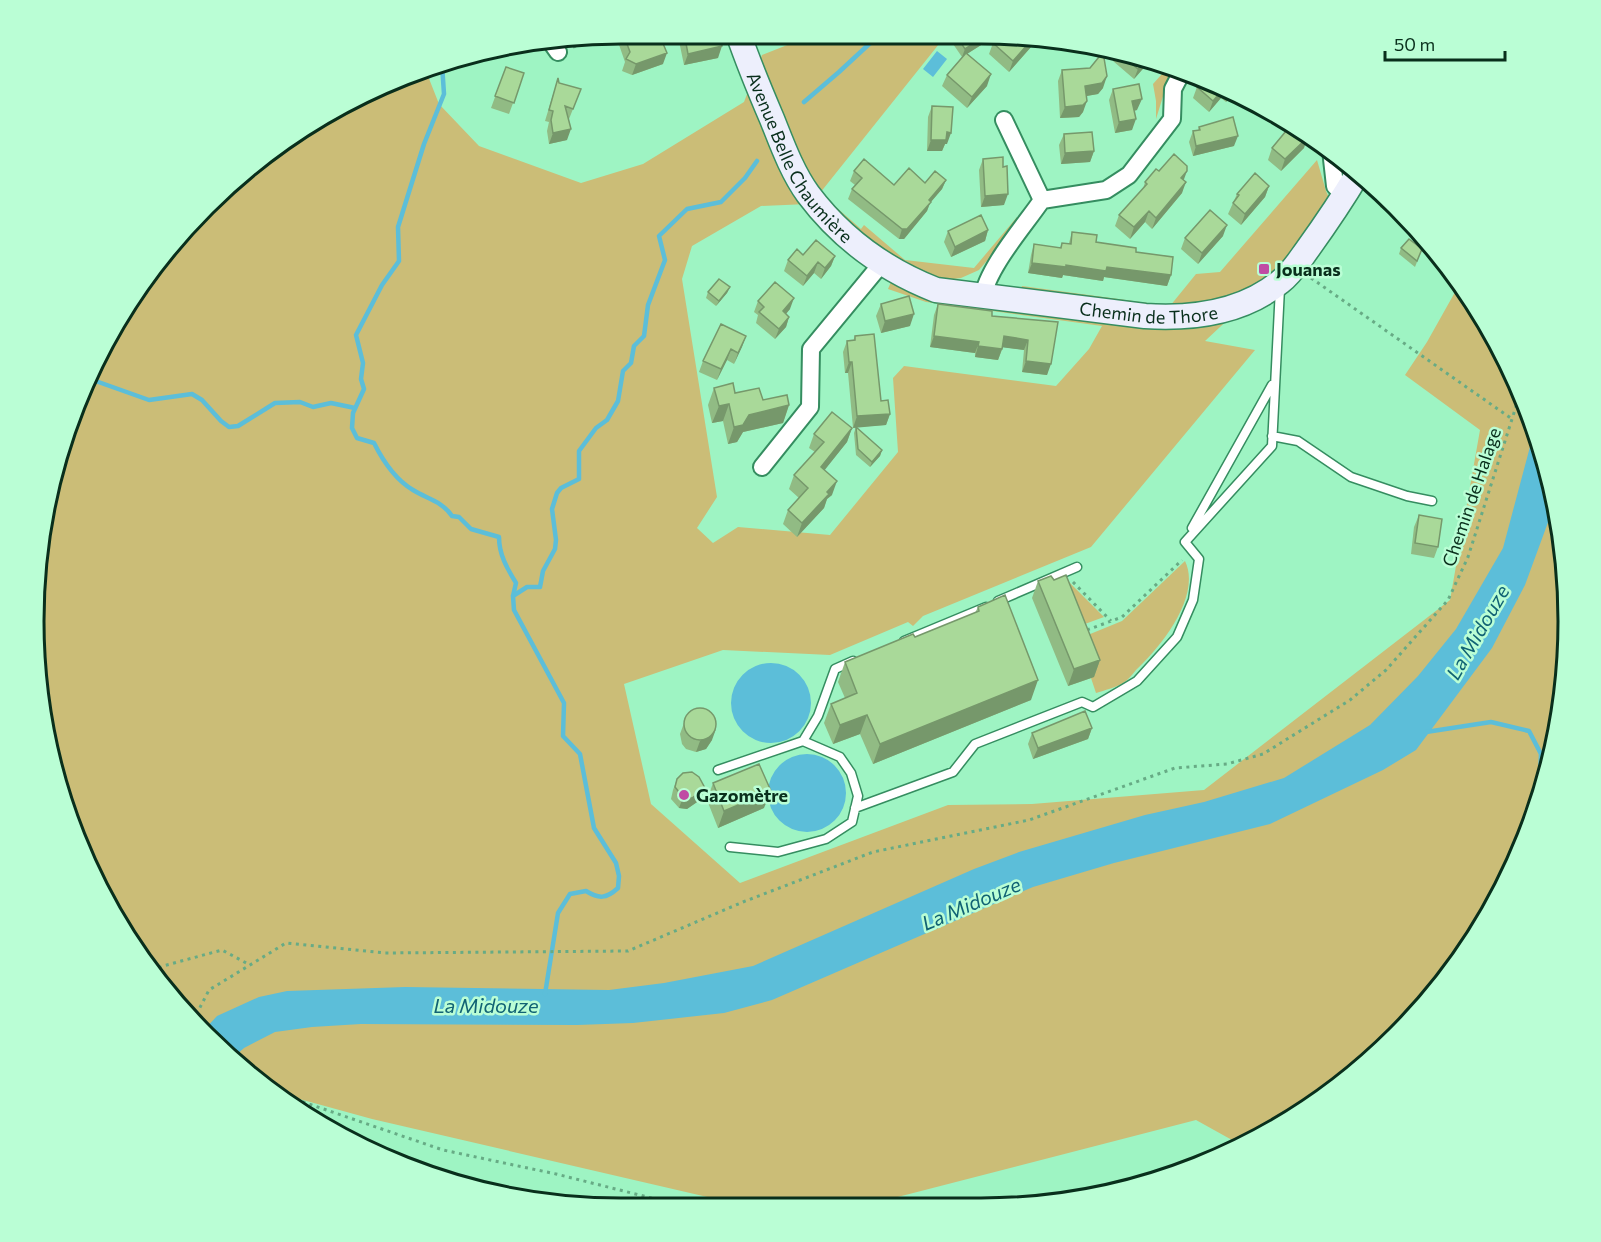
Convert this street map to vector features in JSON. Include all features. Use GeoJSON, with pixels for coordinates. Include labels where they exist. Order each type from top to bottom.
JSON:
{"type":"FeatureCollection","features":[{"type":"Feature","properties":{"kind":"street","name":"Avenue Belle Chaumière"},"geometry":{"type":"LineString","coordinates":[[742,44],[786,153],[807,192],[828,218],[853,242],[882,264]]}},
{"type":"Feature","properties":{"kind":"street"},"geometry":{"type":"LineString","coordinates":[[983,297],[985,286],[999,262],[1042,200],[1106,190],[1129,175],[1172,120],[1173,89],[1178,79]]}},
{"type":"Feature","properties":{"kind":"street"},"geometry":{"type":"LineString","coordinates":[[1005,120],[1042,200]]}},
{"type":"Feature","properties":{"kind":"street"},"geometry":{"type":"LineString","coordinates":[[1332,163],[1335,186],[1344,195]]}},
{"type":"Feature","properties":{"kind":"street","name":"Chemin de Thore"},"geometry":{"type":"LineString","coordinates":[[882,264],[910,280],[936,290],[1127,315],[1174,318],[1204,315],[1233,308],[1288,274],[1353,181]]}},
{"type":"Feature","properties":{"kind":"street"},"geometry":{"type":"LineString","coordinates":[[762,467],[810,407],[811,349],[882,264]]}},
{"type":"Feature","properties":{"kind":"lane"},"geometry":{"type":"LineString","coordinates":[[1185,542],[1272,446],[1274,381],[1288,274]]}},
{"type":"Feature","properties":{"kind":"lane"},"geometry":{"type":"LineString","coordinates":[[1185,542],[1274,381]]}},
{"type":"Feature","properties":{"kind":"lane"},"geometry":{"type":"LineString","coordinates":[[1272,436],[1298,441],[1351,477],[1407,496],[1432,501]]}},
{"type":"Feature","properties":{"kind":"lane"},"geometry":{"type":"LineString","coordinates":[[855,808],[953,772],[975,744],[1082,702],[1093,707],[1137,681],[1177,636],[1193,600],[1198,559],[1185,542]]}},
{"type":"Feature","properties":{"kind":"lane"},"geometry":{"type":"LineString","coordinates":[[900,642],[1077,567]]}},
{"type":"Feature","properties":{"kind":"lane"},"geometry":{"type":"LineString","coordinates":[[718,770],[803,741],[818,716],[835,669],[857,660]]}},
{"type":"Feature","properties":{"kind":"lane"},"geometry":{"type":"LineString","coordinates":[[730,847],[778,852],[826,839],[852,822],[858,796],[851,773],[840,757],[803,741]]}},
{"type":"Feature","properties":{"kind":"path"},"geometry":{"type":"LineString","coordinates":[[1288,274],[1512,419]]}},
{"type":"Feature","properties":{"kind":"path","name":"Chemin de Halage"},"geometry":{"type":"LineString","coordinates":[[197,1013],[209,990],[286,943],[385,953],[628,951],[743,902],[873,852],[1029,820],[1174,768],[1227,764],[1263,754],[1350,700],[1386,670],[1448,600],[1468,557],[1516,406]]}},
{"type":"Feature","properties":{"kind":"path"},"geometry":{"type":"LineString","coordinates":[[1085,630],[1122,617],[1182,560]]}},
{"type":"Feature","properties":{"kind":"path"},"geometry":{"type":"LineString","coordinates":[[1067,576],[1111,621]]}},
{"type":"Feature","properties":{"kind":"path"},"geometry":{"type":"LineString","coordinates":[[159,968],[222,950],[250,965]]}},
{"type":"Feature","properties":{"kind":"path"},"geometry":{"type":"LineString","coordinates":[[300,1101],[443,1150],[556,1174],[651,1198]]}},
{"type":"Feature","properties":{"kind":"shaded area"},"geometry":{"type":"Polygon","coordinates":[[[790,44],[939,44],[820,193],[861,229],[864,225],[905,260],[974,268],[1017,217],[1021,221],[979,270],[961,278],[945,280],[913,271],[808,204],[761,206],[692,246],[682,279],[717,497],[697,528],[713,543],[738,527],[830,535],[898,452],[893,378],[904,366],[1056,386],[1089,349],[1102,326],[926,302],[888,289],[891,282],[905,289],[927,295],[1235,313],[1205,341],[1255,350],[1091,547],[923,616],[913,626],[908,622],[830,655],[723,650],[624,684],[651,804],[740,883],[948,805],[1032,804],[1204,790],[1450,600],[1480,430],[1405,375],[1455,293],[1480,332],[1514,400],[1538,472],[1546,508],[1553,546],[1558,621],[1553,696],[1546,734],[1538,770],[1514,842],[1480,910],[1460,942],[1414,1002],[1361,1055],[1332,1079],[1269,1121],[1232,1140],[1196,1120],[894,1198],[712,1198],[372,1119],[296,1098],[240,1055],[213,1029],[163,973],[141,942],[121,910],[87,842],[63,770],[48,696],[44,621],[48,546],[63,472],[87,400],[121,332],[141,300],[187,240],[240,187],[300,141],[366,103],[428,77],[439,104],[479,146],[581,183],[643,164],[744,102],[762,55],[790,44]]]}},
{"type":"Feature","properties":{"kind":"shaded area"},"geometry":{"type":"Polygon","coordinates":[[[1163,73],[1170,75],[1156,119],[1156,101],[1153,84],[1163,73]]]}},
{"type":"Feature","properties":{"kind":"shaded area"},"geometry":{"type":"Polygon","coordinates":[[[1317,160],[1331,202],[1276,270],[1241,296],[1190,309],[1020,292],[1022,286],[1170,306],[1196,274],[1220,272],[1317,160]]]}},
{"type":"Feature","properties":{"kind":"shaded area"},"geometry":{"type":"Polygon","coordinates":[[[1185,561],[1189,575],[1188,590],[1176,620],[1167,635],[1127,680],[1096,693],[1078,639],[1122,621],[1185,561]]]}},
{"type":"Feature","properties":{"kind":"shaded area"},"geometry":{"type":"Polygon","coordinates":[[[1066,579],[1104,617],[1074,628],[1066,579]]]}},
{"type":"Feature","properties":{"kind":"water"},"geometry":{"type":"Polygon","coordinates":[[[937,51],[947,59],[933,77],[923,69],[937,51]]]}},
{"type":"Feature","properties":{"kind":"water","name":"La Midouze"},"geometry":{"type":"Polygon","coordinates":[[[1530,446],[1548,521],[1525,585],[1492,648],[1416,750],[1383,770],[1270,824],[1114,863],[1033,887],[772,1000],[724,1013],[633,1023],[577,1025],[361,1024],[312,1027],[275,1032],[238,1053],[209,1025],[217,1016],[259,997],[287,991],[405,987],[609,990],[664,983],[753,966],[974,869],[1019,852],[1284,778],[1370,725],[1418,676],[1456,629],[1503,548],[1530,446]]]}},
{"type":"Feature","properties":{"kind":"water"},"geometry":{"type":"Polygon","coordinates":[[[771,663],[786,666],[799,675],[808,688],[811,703],[808,718],[799,731],[786,740],[771,743],[756,740],[743,731],[734,718],[731,703],[734,688],[743,675],[756,666],[771,663]]]}},
{"type":"Feature","properties":{"kind":"water"},"geometry":{"type":"Polygon","coordinates":[[[807,754],[822,757],[835,765],[843,778],[846,793],[843,808],[835,821],[822,829],[807,832],[792,829],[779,821],[771,808],[768,793],[771,778],[779,765],[792,757],[807,754]]]}},
{"type":"Feature","properties":{"kind":"building"},"geometry":{"type":"Polygon","coordinates":[[[627,44],[663,44],[667,53],[636,64],[626,59],[630,52],[627,44]]]}},
{"type":"Feature","properties":{"kind":"building"},"geometry":{"type":"Polygon","coordinates":[[[686,44],[722,44],[722,46],[688,54],[686,44]]]}},
{"type":"Feature","properties":{"kind":"building"},"geometry":{"type":"Polygon","coordinates":[[[962,44],[973,44],[965,49],[962,44]]]}},
{"type":"Feature","properties":{"kind":"building"},"geometry":{"type":"Polygon","coordinates":[[[995,44],[1026,46],[1013,61],[995,44]]]}},
{"type":"Feature","properties":{"kind":"building"},"geometry":{"type":"Polygon","coordinates":[[[966,53],[991,74],[972,97],[947,75],[966,53]]]}},
{"type":"Feature","properties":{"kind":"building"},"geometry":{"type":"Polygon","coordinates":[[[1099,56],[1104,57],[1107,76],[1102,83],[1085,86],[1087,101],[1083,105],[1065,107],[1062,70],[1090,68],[1099,56]]]}},
{"type":"Feature","properties":{"kind":"building"},"geometry":{"type":"Polygon","coordinates":[[[506,67],[524,73],[514,103],[495,96],[506,67]]]}},
{"type":"Feature","properties":{"kind":"building"},"geometry":{"type":"Polygon","coordinates":[[[558,78],[559,83],[581,89],[573,109],[565,106],[571,129],[553,133],[551,120],[553,111],[549,110],[558,78]]]}},
{"type":"Feature","properties":{"kind":"building"},"geometry":{"type":"Polygon","coordinates":[[[1139,84],[1142,99],[1132,101],[1136,119],[1119,122],[1113,89],[1139,84]]]}},
{"type":"Feature","properties":{"kind":"building"},"geometry":{"type":"Polygon","coordinates":[[[1197,87],[1201,87],[1218,95],[1213,101],[1197,87]]]}},
{"type":"Feature","properties":{"kind":"building"},"geometry":{"type":"Polygon","coordinates":[[[932,106],[953,107],[951,133],[947,132],[946,140],[931,140],[932,106]]]}},
{"type":"Feature","properties":{"kind":"building"},"geometry":{"type":"Polygon","coordinates":[[[1233,117],[1238,136],[1196,146],[1193,131],[1233,117]]]}},
{"type":"Feature","properties":{"kind":"building"},"geometry":{"type":"Polygon","coordinates":[[[1286,131],[1303,142],[1285,159],[1272,148],[1286,131]]]}},
{"type":"Feature","properties":{"kind":"building"},"geometry":{"type":"Polygon","coordinates":[[[1092,132],[1094,151],[1065,153],[1064,134],[1092,132]]]}},
{"type":"Feature","properties":{"kind":"building"},"geometry":{"type":"Polygon","coordinates":[[[1174,154],[1187,166],[1187,171],[1181,178],[1186,182],[1156,218],[1149,211],[1134,227],[1119,215],[1147,184],[1145,182],[1156,169],[1159,171],[1174,154]]]}},
{"type":"Feature","properties":{"kind":"building"},"geometry":{"type":"Polygon","coordinates":[[[1003,157],[1003,167],[1007,166],[1008,194],[985,196],[983,159],[1003,157]]]}},
{"type":"Feature","properties":{"kind":"building"},"geometry":{"type":"Polygon","coordinates":[[[864,159],[894,185],[909,168],[925,183],[935,171],[946,180],[929,200],[931,202],[907,229],[902,229],[852,189],[862,178],[854,171],[864,159]]]}},
{"type":"Feature","properties":{"kind":"building"},"geometry":{"type":"Polygon","coordinates":[[[1255,173],[1269,186],[1245,214],[1233,203],[1239,195],[1237,194],[1255,173]]]}},
{"type":"Feature","properties":{"kind":"building"},"geometry":{"type":"Polygon","coordinates":[[[1210,210],[1227,225],[1202,253],[1185,238],[1210,210]]]}},
{"type":"Feature","properties":{"kind":"building"},"geometry":{"type":"Polygon","coordinates":[[[981,215],[988,230],[955,247],[948,231],[981,215]]]}},
{"type":"Feature","properties":{"kind":"building"},"geometry":{"type":"Polygon","coordinates":[[[1072,232],[1097,235],[1096,242],[1136,248],[1136,252],[1173,257],[1171,275],[1107,267],[1106,271],[1032,263],[1034,244],[1061,248],[1062,243],[1071,244],[1072,232]]]}},
{"type":"Feature","properties":{"kind":"building"},"geometry":{"type":"Polygon","coordinates":[[[1409,239],[1422,249],[1417,261],[1401,248],[1409,239]]]}},
{"type":"Feature","properties":{"kind":"building"},"geometry":{"type":"Polygon","coordinates":[[[816,240],[835,256],[825,268],[818,262],[807,276],[788,260],[797,249],[803,255],[816,240]]]}},
{"type":"Feature","properties":{"kind":"building"},"geometry":{"type":"Polygon","coordinates":[[[719,279],[730,287],[719,301],[708,292],[719,279]]]}},
{"type":"Feature","properties":{"kind":"building"},"geometry":{"type":"Polygon","coordinates":[[[775,282],[794,298],[783,311],[789,317],[779,329],[759,312],[764,307],[758,301],[775,282]]]}},
{"type":"Feature","properties":{"kind":"building"},"geometry":{"type":"Polygon","coordinates":[[[909,296],[914,314],[885,321],[881,304],[909,296]]]}},
{"type":"Feature","properties":{"kind":"building"},"geometry":{"type":"Polygon","coordinates":[[[938,304],[992,311],[992,316],[1058,322],[1051,364],[1026,361],[1028,340],[1004,336],[1002,349],[978,346],[979,342],[934,336],[938,304]]]}},
{"type":"Feature","properties":{"kind":"building"},"geometry":{"type":"Polygon","coordinates":[[[721,324],[746,336],[738,353],[731,349],[721,369],[703,361],[721,324]]]}},
{"type":"Feature","properties":{"kind":"building"},"geometry":{"type":"Polygon","coordinates":[[[874,334],[881,401],[888,400],[890,414],[857,416],[852,362],[849,362],[847,341],[855,340],[855,336],[874,334]]]}},
{"type":"Feature","properties":{"kind":"building"},"geometry":{"type":"Polygon","coordinates":[[[733,383],[735,393],[759,388],[763,400],[787,395],[789,405],[749,415],[743,425],[734,427],[729,404],[719,406],[714,388],[733,383]]]}},
{"type":"Feature","properties":{"kind":"building"},"geometry":{"type":"Polygon","coordinates":[[[832,412],[852,428],[821,467],[837,481],[827,492],[829,494],[802,523],[788,510],[808,488],[794,475],[824,442],[814,434],[832,412]]]}},
{"type":"Feature","properties":{"kind":"building"},"geometry":{"type":"Polygon","coordinates":[[[856,427],[882,450],[872,462],[858,449],[856,427]]]}},
{"type":"Feature","properties":{"kind":"building"},"geometry":{"type":"Polygon","coordinates":[[[1419,515],[1442,519],[1438,547],[1415,543],[1419,515]]]}},
{"type":"Feature","properties":{"kind":"building"},"geometry":{"type":"Polygon","coordinates":[[[1066,575],[1100,660],[1074,669],[1038,581],[1051,576],[1054,580],[1066,575]]]}},
{"type":"Feature","properties":{"kind":"building"},"geometry":{"type":"Polygon","coordinates":[[[1005,595],[1038,680],[880,744],[867,715],[840,725],[831,704],[857,693],[845,662],[913,634],[915,637],[979,611],[978,607],[1005,595]]]}},
{"type":"Feature","properties":{"kind":"building"},"geometry":{"type":"Polygon","coordinates":[[[700,708],[711,713],[716,724],[711,735],[700,740],[689,735],[684,724],[689,713],[700,708]]]}},
{"type":"Feature","properties":{"kind":"building"},"geometry":{"type":"Polygon","coordinates":[[[1085,711],[1092,728],[1038,748],[1032,733],[1085,711]]]}},
{"type":"Feature","properties":{"kind":"building"},"geometry":{"type":"Polygon","coordinates":[[[759,764],[771,791],[724,811],[713,783],[759,764]]]}},
{"type":"Feature","properties":{"kind":"building"},"geometry":{"type":"Polygon","coordinates":[[[692,772],[699,777],[705,788],[692,798],[683,797],[675,787],[677,779],[683,773],[692,772]]]}},
{"type":"Feature","properties":{"kind":"waterway"},"geometry":{"type":"LineString","coordinates":[[804,102],[869,44]]}},
{"type":"Feature","properties":{"kind":"waterway","name":"La Midouze"},"geometry":{"type":"LineString","coordinates":[[443,72],[444,94],[424,144],[398,227],[399,261],[382,285],[356,335],[363,363],[361,379],[364,389],[353,413],[352,428],[357,438],[374,443],[391,469],[407,486],[439,504],[452,516],[459,517],[471,529],[499,537],[502,556],[516,583],[513,596],[514,610],[564,703],[563,736],[580,754],[594,828],[616,863],[619,876],[618,888],[610,894],[599,896],[586,891],[570,894],[558,913],[545,994]]}},
{"type":"Feature","properties":{"kind":"waterway"},"geometry":{"type":"LineString","coordinates":[[513,596],[527,587],[540,587],[543,571],[555,549],[552,509],[557,493],[561,488],[579,479],[579,451],[596,428],[607,420],[618,401],[623,371],[631,363],[634,346],[644,336],[648,305],[665,260],[659,236],[687,209],[721,202],[745,178],[757,161]]}},
{"type":"Feature","properties":{"kind":"waterway"},"geometry":{"type":"LineString","coordinates":[[96,381],[149,400],[192,394],[202,400],[229,427],[238,426],[275,403],[300,402],[313,407],[331,403],[355,408]]}},
{"type":"Feature","properties":{"kind":"waterway"},"geometry":{"type":"LineString","coordinates":[[1426,732],[1491,722],[1529,731],[1541,757]]}},
{"type":"Feature","properties":{"kind":"place","name":"Jouanas"},"geometry":{"type":"Point","coordinates":[1264,269]}},
{"type":"Feature","properties":{"kind":"place","name":"Gazomètre"},"geometry":{"type":"Point","coordinates":[684,795]}}]}
